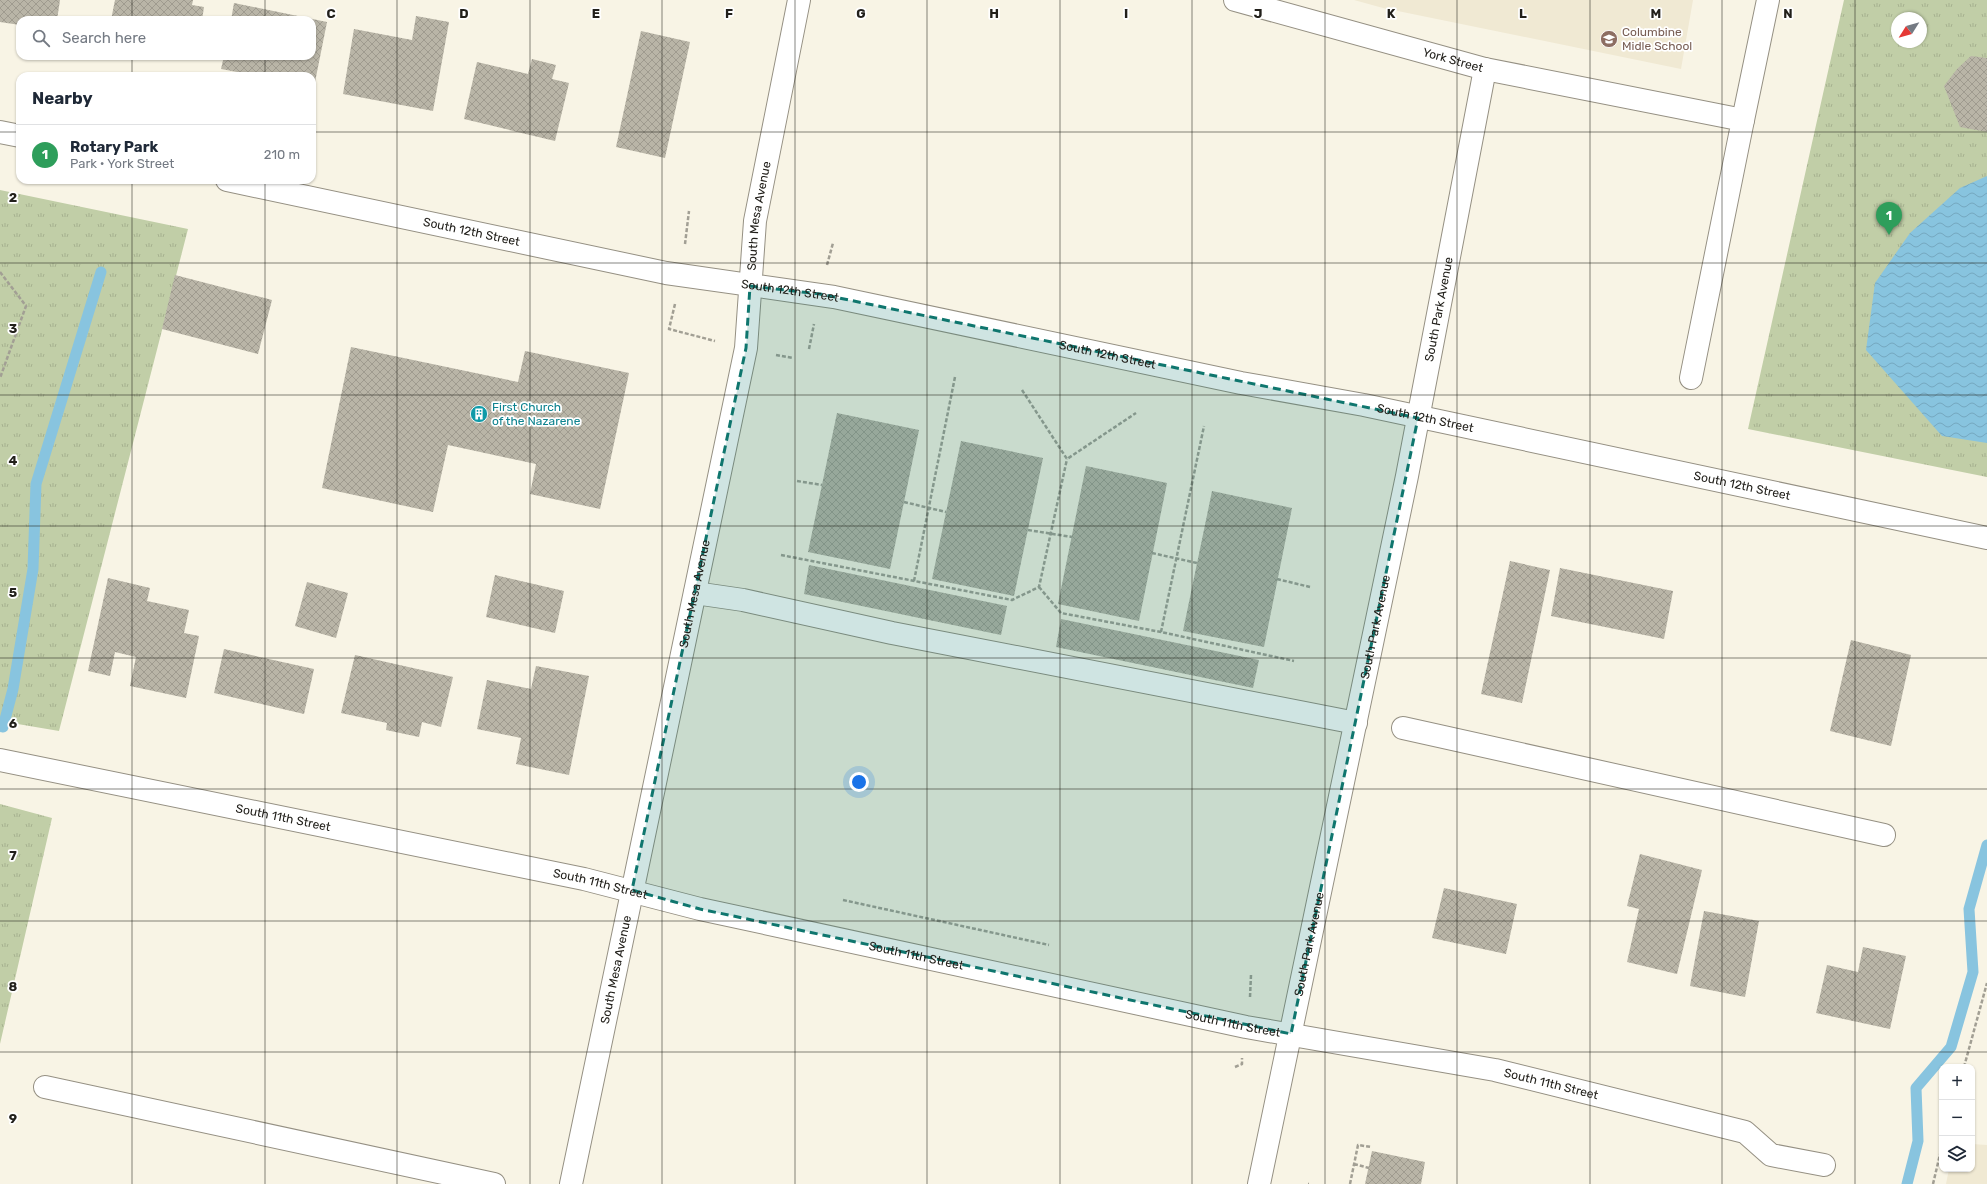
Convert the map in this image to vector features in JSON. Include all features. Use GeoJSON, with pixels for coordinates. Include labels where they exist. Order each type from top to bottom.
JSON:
{"type":"FeatureCollection","features":[{"type":"Feature","properties":{"kind":"street","name":"South Mesa Avenue"},"geometry":{"type":"LineString","coordinates":[[571,1184],[746,348],[755,221],[799,0]]}},
{"type":"Feature","properties":{"kind":"street","name":"York Street"},"geometry":{"type":"LineString","coordinates":[[1235,0],[1485,69],[1743,120]]}},
{"type":"Feature","properties":{"kind":"street"},"geometry":{"type":"LineString","coordinates":[[1691,378],[1768,0]]}},
{"type":"Feature","properties":{"kind":"street","name":"South Park Avenue"},"geometry":{"type":"LineString","coordinates":[[1259,1184],[1356,723],[1418,418],[1485,69]]}},
{"type":"Feature","properties":{"kind":"street"},"geometry":{"type":"LineString","coordinates":[[0,132],[16,135]]}},
{"type":"Feature","properties":{"kind":"street","name":"South 12th Street"},"geometry":{"type":"LineString","coordinates":[[247,184],[666,273],[827,296],[1241,383],[1364,405],[1418,418],[1987,538]]}},
{"type":"Feature","properties":{"kind":"street"},"geometry":{"type":"LineString","coordinates":[[695,593],[743,600],[892,633],[1356,723]]}},
{"type":"Feature","properties":{"kind":"street"},"geometry":{"type":"LineString","coordinates":[[1403,728],[1884,835]]}},
{"type":"Feature","properties":{"kind":"street","name":"South 11th Street"},"geometry":{"type":"LineString","coordinates":[[0,760],[584,879],[632,890],[708,911],[1246,1027],[1503,1072],[1745,1132],[1771,1155],[1824,1165]]}},
{"type":"Feature","properties":{"kind":"street"},"geometry":{"type":"LineString","coordinates":[[45,1087],[494,1184]]}},
{"type":"Feature","properties":{"kind":"path"},"geometry":{"type":"LineString","coordinates":[[0,272],[26,306],[0,378]]}},
{"type":"Feature","properties":{"kind":"path"},"geometry":{"type":"LineString","coordinates":[[914,581],[955,377]]}},
{"type":"Feature","properties":{"kind":"path"},"geometry":{"type":"LineString","coordinates":[[1022,390],[1067,459]]}},
{"type":"Feature","properties":{"kind":"path"},"geometry":{"type":"LineString","coordinates":[[1039,587],[1067,459],[1136,413]]}},
{"type":"Feature","properties":{"kind":"path"},"geometry":{"type":"LineString","coordinates":[[1161,632],[1204,426]]}},
{"type":"Feature","properties":{"kind":"path"},"geometry":{"type":"LineString","coordinates":[[796,481],[822,485]]}},
{"type":"Feature","properties":{"kind":"path"},"geometry":{"type":"LineString","coordinates":[[904,502],[946,512]]}},
{"type":"Feature","properties":{"kind":"path"},"geometry":{"type":"LineString","coordinates":[[1028,530],[1072,537]]}},
{"type":"Feature","properties":{"kind":"path"},"geometry":{"type":"LineString","coordinates":[[1152,552],[1197,563]]}},
{"type":"Feature","properties":{"kind":"path"},"geometry":{"type":"LineString","coordinates":[[781,555],[1012,600],[1039,587]]}},
{"type":"Feature","properties":{"kind":"path"},"geometry":{"type":"LineString","coordinates":[[1277,579],[1310,587]]}},
{"type":"Feature","properties":{"kind":"path"},"geometry":{"type":"LineString","coordinates":[[1039,587],[1061,613],[1294,660]]}},
{"type":"Feature","properties":{"kind":"path"},"geometry":{"type":"LineString","coordinates":[[843,900],[1049,945]]}},
{"type":"Feature","properties":{"kind":"path"},"geometry":{"type":"LineString","coordinates":[[1965,1064],[1987,982]]}},
{"type":"Feature","properties":{"kind":"path"},"geometry":{"type":"LineString","coordinates":[[1350,1184],[1358,1145],[1371,1147]]}},
{"type":"Feature","properties":{"kind":"path"},"geometry":{"type":"LineString","coordinates":[[1933,1184],[1939,1159]]}},
{"type":"Feature","properties":{"kind":"path"},"geometry":{"type":"LineString","coordinates":[[1354,1164],[1369,1168]]}},
{"type":"Feature","properties":{"kind":"highlighted area"},"geometry":{"type":"Polygon","coordinates":[[[750,286],[820,294],[1418,418],[1291,1034],[700,909],[632,890],[746,348],[750,286]]]}},
{"type":"Feature","properties":{"kind":"shaded area","name":"Columbine Midle School"},"geometry":{"type":"Polygon","coordinates":[[[1354,0],[1693,0],[1681,69],[1383,8],[1354,0]]]}},
{"type":"Feature","properties":{"kind":"shaded area"},"geometry":{"type":"Polygon","coordinates":[[[1975,1144],[1987,1145],[1987,1184],[1946,1184],[1948,1172],[1975,1172],[1975,1144]]]}},
{"type":"Feature","properties":{"kind":"green space"},"geometry":{"type":"Polygon","coordinates":[[[1844,0],[1987,0],[1987,477],[1748,429],[1844,0]]]}},
{"type":"Feature","properties":{"kind":"green space"},"geometry":{"type":"Polygon","coordinates":[[[0,190],[188,229],[59,731],[0,721],[0,190]]]}},
{"type":"Feature","properties":{"kind":"green space"},"geometry":{"type":"Polygon","coordinates":[[[0,804],[52,818],[0,1044],[0,804]]]}},
{"type":"Feature","properties":{"kind":"water"},"geometry":{"type":"Polygon","coordinates":[[[1987,176],[1987,443],[1942,436],[1866,350],[1875,283],[1910,233],[1960,188],[1987,176]]]}},
{"type":"Feature","properties":{"kind":"building"},"geometry":{"type":"Polygon","coordinates":[[[0,0],[60,0],[58,16],[16,16],[16,24],[0,22],[0,0]]]}},
{"type":"Feature","properties":{"kind":"building"},"geometry":{"type":"Polygon","coordinates":[[[115,0],[193,0],[192,5],[204,7],[203,16],[112,16],[115,0]]]}},
{"type":"Feature","properties":{"kind":"building"},"geometry":{"type":"Polygon","coordinates":[[[234,3],[298,16],[232,16],[234,3]]]}},
{"type":"Feature","properties":{"kind":"building"},"geometry":{"type":"Polygon","coordinates":[[[416,16],[449,22],[433,111],[343,94],[354,29],[412,40],[416,16]]]}},
{"type":"Feature","properties":{"kind":"building"},"geometry":{"type":"Polygon","coordinates":[[[316,20],[327,22],[316,77],[316,72],[237,72],[221,69],[223,60],[316,60],[316,20]]]}},
{"type":"Feature","properties":{"kind":"building"},"geometry":{"type":"Polygon","coordinates":[[[641,31],[690,42],[665,158],[616,147],[641,31]]]}},
{"type":"Feature","properties":{"kind":"building"},"geometry":{"type":"Polygon","coordinates":[[[1971,56],[1987,58],[1987,132],[1960,127],[1944,86],[1957,69],[1971,56]]]}},
{"type":"Feature","properties":{"kind":"building"},"geometry":{"type":"Polygon","coordinates":[[[532,59],[556,65],[552,79],[569,83],[555,141],[464,119],[477,62],[528,74],[532,59]]]}},
{"type":"Feature","properties":{"kind":"building"},"geometry":{"type":"Polygon","coordinates":[[[175,275],[272,300],[258,354],[162,329],[175,275]]]}},
{"type":"Feature","properties":{"kind":"building","name":"First Church of the Nazarene"},"geometry":{"type":"Polygon","coordinates":[[[351,347],[518,382],[525,351],[629,373],[600,509],[530,494],[536,464],[448,445],[433,512],[322,488],[351,347]]]}},
{"type":"Feature","properties":{"kind":"building"},"geometry":{"type":"Polygon","coordinates":[[[837,413],[919,430],[890,569],[808,552],[837,413]]]}},
{"type":"Feature","properties":{"kind":"building"},"geometry":{"type":"Polygon","coordinates":[[[961,441],[1043,458],[1014,596],[932,579],[961,441]]]}},
{"type":"Feature","properties":{"kind":"building"},"geometry":{"type":"Polygon","coordinates":[[[1086,466],[1167,483],[1139,621],[1058,604],[1086,466]]]}},
{"type":"Feature","properties":{"kind":"building"},"geometry":{"type":"Polygon","coordinates":[[[1212,491],[1292,508],[1264,647],[1183,631],[1212,491]]]}},
{"type":"Feature","properties":{"kind":"building"},"geometry":{"type":"Polygon","coordinates":[[[1510,561],[1550,570],[1522,703],[1481,694],[1510,561]]]}},
{"type":"Feature","properties":{"kind":"building"},"geometry":{"type":"Polygon","coordinates":[[[809,565],[1007,606],[1001,635],[804,594],[809,565]]]}},
{"type":"Feature","properties":{"kind":"building"},"geometry":{"type":"Polygon","coordinates":[[[1560,568],[1673,591],[1664,639],[1551,616],[1560,568]]]}},
{"type":"Feature","properties":{"kind":"building"},"geometry":{"type":"Polygon","coordinates":[[[495,575],[564,591],[555,633],[486,617],[495,575]]]}},
{"type":"Feature","properties":{"kind":"building"},"geometry":{"type":"Polygon","coordinates":[[[108,578],[150,588],[147,601],[189,610],[184,633],[199,636],[186,698],[130,686],[136,657],[115,652],[110,676],[88,671],[108,578]]]}},
{"type":"Feature","properties":{"kind":"building"},"geometry":{"type":"Polygon","coordinates":[[[307,582],[348,593],[336,638],[295,626],[307,582]]]}},
{"type":"Feature","properties":{"kind":"building"},"geometry":{"type":"Polygon","coordinates":[[[1061,619],[1259,660],[1253,688],[1056,647],[1061,619]]]}},
{"type":"Feature","properties":{"kind":"building"},"geometry":{"type":"Polygon","coordinates":[[[1851,640],[1911,655],[1891,746],[1830,731],[1851,640]]]}},
{"type":"Feature","properties":{"kind":"building"},"geometry":{"type":"Polygon","coordinates":[[[224,649],[314,669],[304,714],[214,693],[224,649]]]}},
{"type":"Feature","properties":{"kind":"building"},"geometry":{"type":"Polygon","coordinates":[[[355,655],[453,677],[441,727],[422,722],[419,737],[386,730],[387,723],[341,713],[355,655]]]}},
{"type":"Feature","properties":{"kind":"building"},"geometry":{"type":"Polygon","coordinates":[[[536,666],[589,676],[569,775],[516,764],[521,738],[477,729],[487,680],[531,689],[536,666]]]}},
{"type":"Feature","properties":{"kind":"building"},"geometry":{"type":"Polygon","coordinates":[[[1640,854],[1702,870],[1677,974],[1627,962],[1639,909],[1627,906],[1640,854]]]}},
{"type":"Feature","properties":{"kind":"building"},"geometry":{"type":"Polygon","coordinates":[[[1444,888],[1517,904],[1506,954],[1432,938],[1444,888]]]}},
{"type":"Feature","properties":{"kind":"building"},"geometry":{"type":"Polygon","coordinates":[[[1704,911],[1759,921],[1745,997],[1690,986],[1704,911]]]}},
{"type":"Feature","properties":{"kind":"building"},"geometry":{"type":"Polygon","coordinates":[[[1863,947],[1906,956],[1890,1029],[1816,1013],[1827,965],[1858,972],[1863,947]]]}},
{"type":"Feature","properties":{"kind":"building"},"geometry":{"type":"Polygon","coordinates":[[[1372,1151],[1425,1162],[1421,1184],[1365,1184],[1372,1151]]]}},
{"type":"Feature","properties":{"kind":"waterway"},"geometry":{"type":"LineString","coordinates":[[3,727],[13,689],[33,569],[36,484],[101,272]]}},
{"type":"Feature","properties":{"kind":"waterway"},"geometry":{"type":"LineString","coordinates":[[1907,1184],[1918,1141],[1916,1088],[1951,1047],[1973,972],[1969,909],[1987,845]]}},
{"type":"Feature","properties":{"kind":"place","name":"Columbine Midle School"},"geometry":{"type":"Point","coordinates":[1609,39]}},
{"type":"Feature","properties":{"kind":"place","name":"Rotary Park"},"geometry":{"type":"Point","coordinates":[1889,235]}},
{"type":"Feature","properties":{"kind":"place","name":"First Church of the Nazarene"},"geometry":{"type":"Point","coordinates":[479,414]}}]}
